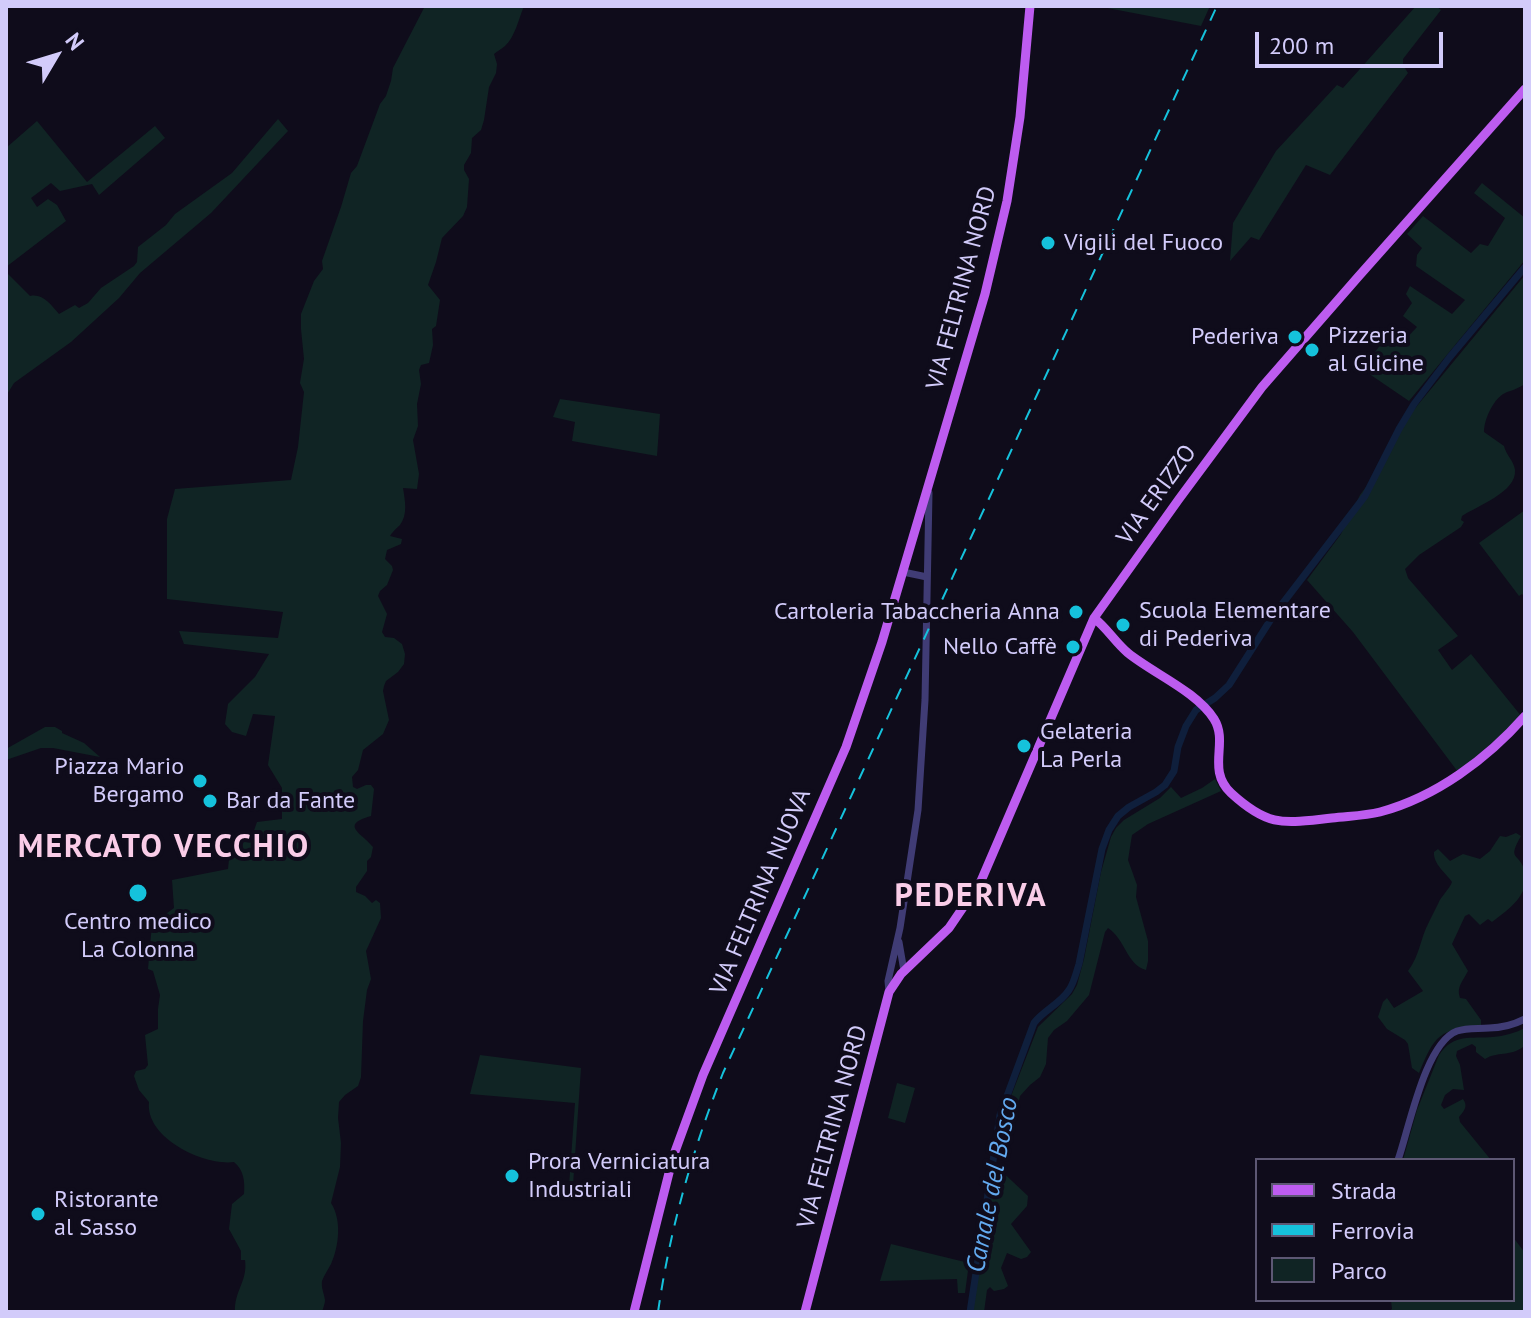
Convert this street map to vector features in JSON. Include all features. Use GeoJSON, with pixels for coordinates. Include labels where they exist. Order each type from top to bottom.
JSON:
{"type":"FeatureCollection","features":[{"type":"Feature","properties":{"kind":"main road","name":"VIA FELTRINA NORD"},"geometry":{"type":"LineString","coordinates":[[928,487],[985,294],[1007,201],[1020,117],[1030,6]]}},
{"type":"Feature","properties":{"kind":"main road","name":"VIA ERIZZO"},"geometry":{"type":"LineString","coordinates":[[889,992],[902,973],[949,928],[981,881],[1094,618],[1262,387],[1525,89]]}},
{"type":"Feature","properties":{"kind":"main road","name":"VIA FELTRINA NUOVA"},"geometry":{"type":"LineString","coordinates":[[634,1312],[678,1143],[703,1075],[846,747],[882,642],[928,487]]}},
{"type":"Feature","properties":{"kind":"main road"},"geometry":{"type":"LineString","coordinates":[[1094,618],[1129,653],[1203,707],[1218,726],[1218,765],[1225,787],[1260,816],[1277,822],[1369,814],[1416,799],[1468,767],[1508,735],[1525,716]]}},
{"type":"Feature","properties":{"kind":"main road","name":"VIA FELTRINA NORD"},"geometry":{"type":"LineString","coordinates":[[805,1312],[889,992]]}},
{"type":"Feature","properties":{"kind":"street","name":"VIA FELTRINA NORD"},"geometry":{"type":"LineString","coordinates":[[889,992],[888,981],[918,810],[925,700],[928,487]]}},
{"type":"Feature","properties":{"kind":"street"},"geometry":{"type":"LineString","coordinates":[[903,572],[927,577]]}},
{"type":"Feature","properties":{"kind":"street","name":"VIA FELTRINA NORD"},"geometry":{"type":"LineString","coordinates":[[898,937],[902,973]]}},
{"type":"Feature","properties":{"kind":"street"},"geometry":{"type":"LineString","coordinates":[[900,949],[915,956],[928,948]]}},
{"type":"Feature","properties":{"kind":"street"},"geometry":{"type":"LineString","coordinates":[[891,964],[902,973]]}},
{"type":"Feature","properties":{"kind":"street"},"geometry":{"type":"LineString","coordinates":[[1399,1158],[1411,1114],[1442,1040],[1465,1029],[1503,1027],[1525,1019]]}},
{"type":"Feature","properties":{"kind":"green space"},"geometry":{"type":"Polygon","coordinates":[[[425,6],[524,6],[511,38],[494,54],[496,73],[489,87],[484,120],[481,130],[472,138],[471,153],[464,165],[469,179],[467,207],[463,216],[442,238],[428,285],[440,300],[436,326],[432,329],[433,345],[429,363],[421,365],[419,370],[418,426],[413,440],[419,474],[417,489],[403,488],[404,516],[390,536],[402,539],[401,544],[387,550],[385,559],[393,570],[378,596],[387,614],[382,632],[385,637],[394,638],[402,644],[405,654],[404,664],[384,686],[389,720],[383,734],[363,750],[358,770],[352,777],[353,787],[357,789],[371,785],[374,789],[371,816],[361,819],[355,826],[373,847],[367,861],[367,871],[356,892],[372,903],[376,900],[380,903],[381,918],[366,951],[371,979],[363,1021],[361,1077],[358,1086],[339,1102],[340,1167],[331,1203],[337,1217],[338,1233],[334,1257],[322,1281],[325,1303],[322,1312],[235,1312],[245,1274],[245,1260],[241,1260],[241,1251],[229,1229],[232,1204],[244,1194],[242,1172],[234,1162],[193,1154],[166,1138],[156,1127],[150,1115],[149,1102],[139,1090],[134,1076],[136,1071],[148,1065],[145,1035],[158,1029],[160,995],[153,971],[148,969],[152,924],[174,908],[172,880],[228,869],[231,840],[251,839],[257,822],[282,819],[282,788],[268,765],[275,716],[253,714],[246,736],[232,732],[225,724],[228,704],[255,677],[269,654],[184,644],[179,631],[278,638],[283,612],[167,599],[167,519],[175,489],[291,480],[304,392],[300,383],[304,359],[301,314],[314,281],[323,269],[322,261],[351,173],[357,166],[380,104],[386,96],[393,68],[425,6]]]}},
{"type":"Feature","properties":{"kind":"green space"},"geometry":{"type":"Polygon","coordinates":[[[1097,6],[1210,6],[1201,26],[1097,6]]]}},
{"type":"Feature","properties":{"kind":"green space"},"geometry":{"type":"Polygon","coordinates":[[[1416,6],[1436,6],[1441,10],[1403,59],[1408,73],[1330,175],[1306,165],[1259,240],[1251,237],[1230,261],[1233,223],[1276,151],[1337,85],[1343,88],[1416,6]]]}},
{"type":"Feature","properties":{"kind":"green space"},"geometry":{"type":"Polygon","coordinates":[[[278,119],[288,131],[211,213],[140,273],[119,298],[71,342],[14,383],[6,396],[6,272],[30,296],[43,298],[59,314],[75,305],[79,308],[88,303],[101,288],[134,266],[138,247],[175,214],[232,173],[278,119]]]}},
{"type":"Feature","properties":{"kind":"green space"},"geometry":{"type":"Polygon","coordinates":[[[37,121],[87,182],[155,126],[165,138],[99,195],[92,184],[60,191],[51,183],[31,198],[37,207],[48,199],[57,205],[66,221],[6,267],[6,148],[37,121]]]}},
{"type":"Feature","properties":{"kind":"green space"},"geometry":{"type":"Polygon","coordinates":[[[1482,183],[1525,218],[1525,260],[1409,401],[1362,369],[1388,335],[1401,344],[1417,327],[1403,316],[1412,303],[1406,294],[1410,286],[1452,314],[1465,300],[1416,266],[1417,255],[1422,248],[1407,234],[1423,216],[1471,253],[1480,244],[1488,246],[1505,218],[1474,193],[1482,183]]]}},
{"type":"Feature","properties":{"kind":"green space"},"geometry":{"type":"Polygon","coordinates":[[[1525,275],[1525,384],[1502,395],[1494,403],[1484,427],[1484,432],[1504,446],[1515,470],[1514,478],[1503,492],[1462,516],[1464,522],[1461,527],[1419,555],[1405,569],[1408,578],[1458,636],[1438,650],[1452,670],[1471,654],[1522,717],[1458,772],[1353,632],[1307,580],[1341,534],[1360,495],[1386,460],[1412,412],[1525,275]]]}},
{"type":"Feature","properties":{"kind":"green space"},"geometry":{"type":"Polygon","coordinates":[[[560,399],[660,414],[657,456],[572,441],[575,422],[553,417],[560,399]]]}},
{"type":"Feature","properties":{"kind":"green space"},"geometry":{"type":"Polygon","coordinates":[[[1525,510],[1525,597],[1522,594],[1519,596],[1479,543],[1525,510]]]}},
{"type":"Feature","properties":{"kind":"green space"},"geometry":{"type":"Polygon","coordinates":[[[45,727],[55,727],[84,743],[100,757],[41,748],[6,760],[6,749],[45,727]]]}},
{"type":"Feature","properties":{"kind":"green space"},"geometry":{"type":"Polygon","coordinates":[[[1215,779],[1221,791],[1148,824],[1132,835],[1128,860],[1137,885],[1136,897],[1148,941],[1146,970],[1134,963],[1108,928],[1089,995],[1048,1038],[1046,1064],[1040,1077],[1020,1096],[1012,1131],[1001,1135],[1006,1109],[1038,1027],[1072,994],[1077,985],[1101,872],[1116,828],[1171,787],[1181,798],[1215,779]]]}},
{"type":"Feature","properties":{"kind":"green space"},"geometry":{"type":"Polygon","coordinates":[[[1516,833],[1521,836],[1514,853],[1525,871],[1526,879],[1521,894],[1511,907],[1492,922],[1488,919],[1480,925],[1469,914],[1465,916],[1452,944],[1468,971],[1459,987],[1460,998],[1466,999],[1481,1020],[1481,1026],[1456,1029],[1440,1036],[1419,1073],[1412,1068],[1408,1044],[1387,1029],[1378,1017],[1387,998],[1394,1008],[1423,991],[1408,971],[1439,901],[1452,882],[1438,864],[1434,852],[1438,849],[1450,861],[1463,854],[1480,859],[1500,836],[1516,833]]]}},
{"type":"Feature","properties":{"kind":"green space"},"geometry":{"type":"Polygon","coordinates":[[[1525,1028],[1525,1050],[1523,1047],[1485,1059],[1472,1044],[1457,1051],[1464,1090],[1453,1089],[1445,1095],[1441,1105],[1444,1109],[1463,1099],[1466,1106],[1459,1117],[1460,1122],[1489,1158],[1404,1158],[1417,1110],[1439,1055],[1445,1048],[1463,1038],[1513,1033],[1525,1028]]]}},
{"type":"Feature","properties":{"kind":"green space"},"geometry":{"type":"Polygon","coordinates":[[[480,1055],[581,1068],[572,1200],[568,1200],[575,1103],[470,1094],[480,1055]]]}},
{"type":"Feature","properties":{"kind":"green space"},"geometry":{"type":"Polygon","coordinates":[[[897,1083],[915,1088],[905,1123],[888,1118],[897,1083]]]}},
{"type":"Feature","properties":{"kind":"green space"},"geometry":{"type":"Polygon","coordinates":[[[996,1166],[1028,1196],[1027,1206],[1011,1224],[1031,1252],[1021,1259],[1007,1253],[1001,1268],[1008,1286],[994,1291],[990,1287],[984,1312],[971,1312],[996,1166]]]}},
{"type":"Feature","properties":{"kind":"green space"},"geometry":{"type":"Polygon","coordinates":[[[1515,1240],[1525,1253],[1525,1312],[1388,1312],[1392,1309],[1391,1302],[1515,1302],[1515,1240]]]}},
{"type":"Feature","properties":{"kind":"green space"},"geometry":{"type":"Polygon","coordinates":[[[891,1244],[969,1263],[965,1293],[958,1293],[957,1279],[880,1281],[891,1244]]]}},
{"type":"Feature","properties":{"kind":"waterway","name":"Canale del Bosco"},"geometry":{"type":"LineString","coordinates":[[970,1312],[1000,1115],[1034,1023],[1065,995],[1074,981],[1102,849],[1109,830],[1129,807],[1165,785],[1174,771],[1186,726],[1196,710],[1229,685],[1273,616],[1365,496],[1414,404],[1525,267]]}},
{"type":"Feature","properties":{"kind":"railway"},"geometry":{"type":"LineString","coordinates":[[658,1312],[683,1191],[723,1073],[1217,6]]}},
{"type":"Feature","properties":{"kind":"place","name":"Vigili del Fuoco"},"geometry":{"type":"Point","coordinates":[1048,243]}},
{"type":"Feature","properties":{"kind":"place","name":"Pederiva"},"geometry":{"type":"Point","coordinates":[1295,337]}},
{"type":"Feature","properties":{"kind":"place","name":"Pizzeria al Glicine"},"geometry":{"type":"Point","coordinates":[1312,350]}},
{"type":"Feature","properties":{"kind":"place","name":"Cartoleria Tabaccheria Anna"},"geometry":{"type":"Point","coordinates":[1076,612]}},
{"type":"Feature","properties":{"kind":"place","name":"Scuola Elementare di Pederiva"},"geometry":{"type":"Point","coordinates":[1123,625]}},
{"type":"Feature","properties":{"kind":"place","name":"Nello Caffè"},"geometry":{"type":"Point","coordinates":[1073,647]}},
{"type":"Feature","properties":{"kind":"place","name":"Gelateria La Perla"},"geometry":{"type":"Point","coordinates":[1024,746]}},
{"type":"Feature","properties":{"kind":"place","name":"Piazza Mario Bergamo"},"geometry":{"type":"Point","coordinates":[200,781]}},
{"type":"Feature","properties":{"kind":"place","name":"Bar da Fante"},"geometry":{"type":"Point","coordinates":[210,801]}},
{"type":"Feature","properties":{"kind":"place","name":"Centro medico La Colonna"},"geometry":{"type":"Point","coordinates":[138,893]}},
{"type":"Feature","properties":{"kind":"place","name":"Prora Verniciatura Industriali"},"geometry":{"type":"Point","coordinates":[512,1176]}},
{"type":"Feature","properties":{"kind":"place","name":"Ristorante al Sasso"},"geometry":{"type":"Point","coordinates":[38,1214]}},
{"type":"Feature","properties":{"kind":"district","name":"MERCATO VECCHIO"},"geometry":{"type":"Point","coordinates":[164,848]}},
{"type":"Feature","properties":{"kind":"district","name":"PEDERIVA"},"geometry":{"type":"Point","coordinates":[971,897]}}]}
